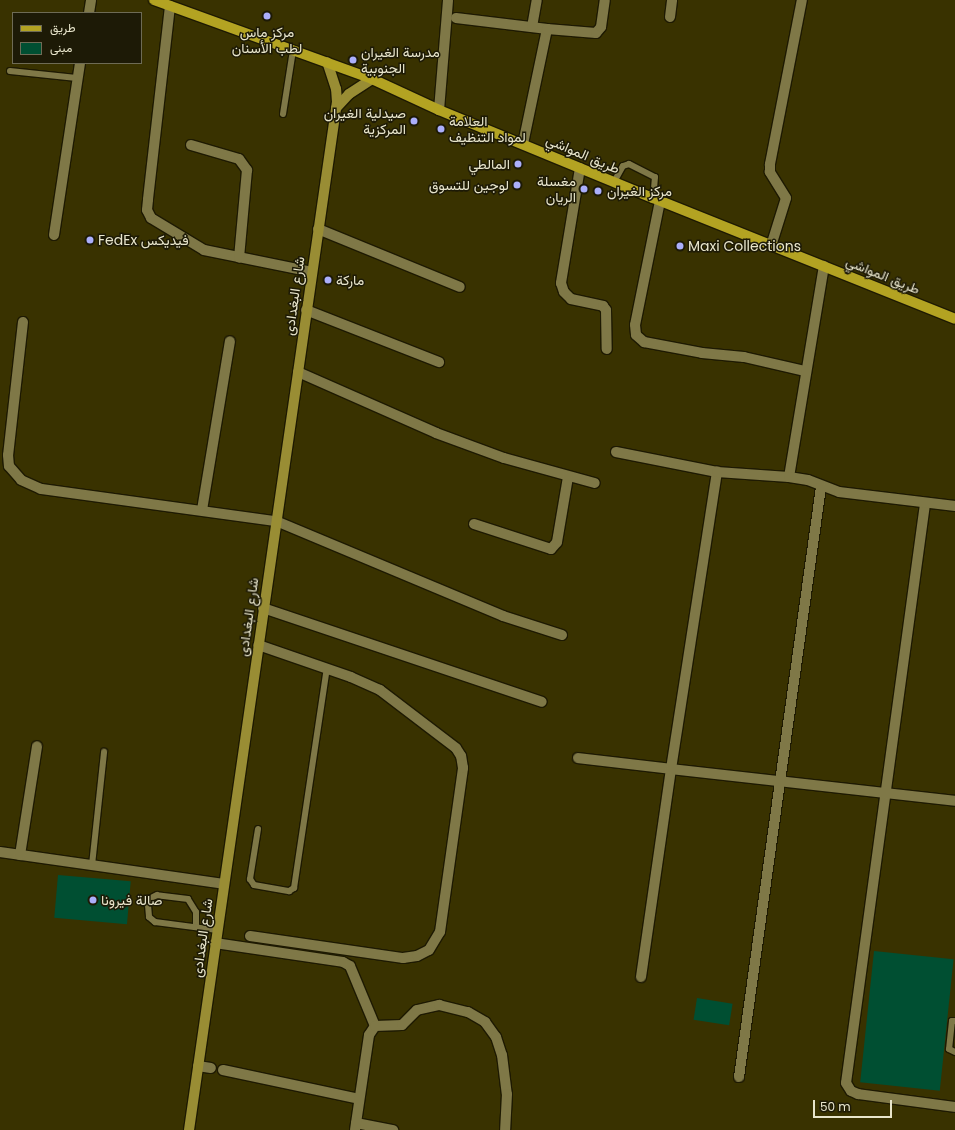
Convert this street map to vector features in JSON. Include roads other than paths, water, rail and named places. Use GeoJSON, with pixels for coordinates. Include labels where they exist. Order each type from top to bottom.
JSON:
{"type":"FeatureCollection","features":[{"type":"Feature","properties":{"kind":"main road","name":"طريق المواشي"},"geometry":{"type":"LineString","coordinates":[[154,0],[372,79],[439,110],[656,200],[955,319]]}},
{"type":"Feature","properties":{"kind":"street"},"geometry":{"type":"LineString","coordinates":[[89,12],[91,0]]}},
{"type":"Feature","properties":{"kind":"street"},"geometry":{"type":"LineString","coordinates":[[439,110],[448,0]]}},
{"type":"Feature","properties":{"kind":"street"},"geometry":{"type":"LineString","coordinates":[[532,27],[537,0]]}},
{"type":"Feature","properties":{"kind":"street"},"geometry":{"type":"LineString","coordinates":[[456,18],[547,29],[596,33],[601,27],[605,0]]}},
{"type":"Feature","properties":{"kind":"street"},"geometry":{"type":"LineString","coordinates":[[670,17],[672,0]]}},
{"type":"Feature","properties":{"kind":"street"},"geometry":{"type":"LineString","coordinates":[[771,246],[786,198],[770,172],[770,164],[802,0]]}},
{"type":"Feature","properties":{"kind":"street"},"geometry":{"type":"LineString","coordinates":[[170,6],[147,210],[157,224],[204,250],[312,272]]}},
{"type":"Feature","properties":{"kind":"street"},"geometry":{"type":"LineString","coordinates":[[523,144],[547,29]]}},
{"type":"Feature","properties":{"kind":"street","name":"شارع البغدادى"},"geometry":{"type":"LineString","coordinates":[[189,1130],[336,108],[336,89],[327,62]]}},
{"type":"Feature","properties":{"kind":"street"},"geometry":{"type":"LineString","coordinates":[[54,235],[80,64]]}},
{"type":"Feature","properties":{"kind":"street"},"geometry":{"type":"LineString","coordinates":[[336,108],[349,94],[372,79]]}},
{"type":"Feature","properties":{"kind":"street"},"geometry":{"type":"LineString","coordinates":[[191,144],[239,159],[247,170],[239,258]]}},
{"type":"Feature","properties":{"kind":"street"},"geometry":{"type":"LineString","coordinates":[[580,168],[561,283],[564,292],[572,298],[603,306],[606,310],[607,349]]}},
{"type":"Feature","properties":{"kind":"street"},"geometry":{"type":"LineString","coordinates":[[656,200],[635,324],[636,334],[644,342],[702,353],[744,357],[805,371]]}},
{"type":"Feature","properties":{"kind":"street"},"geometry":{"type":"LineString","coordinates":[[318,229],[460,287]]}},
{"type":"Feature","properties":{"kind":"street"},"geometry":{"type":"LineString","coordinates":[[789,477],[805,371],[824,266]]}},
{"type":"Feature","properties":{"kind":"street"},"geometry":{"type":"LineString","coordinates":[[306,310],[439,362]]}},
{"type":"Feature","properties":{"kind":"street"},"geometry":{"type":"LineString","coordinates":[[23,322],[8,454],[9,466],[21,480],[41,489],[276,521],[504,616],[562,635]]}},
{"type":"Feature","properties":{"kind":"street"},"geometry":{"type":"LineString","coordinates":[[202,510],[230,341]]}},
{"type":"Feature","properties":{"kind":"street"},"geometry":{"type":"LineString","coordinates":[[298,372],[436,433],[504,458],[568,477],[595,483]]}},
{"type":"Feature","properties":{"kind":"street"},"geometry":{"type":"LineString","coordinates":[[616,452],[717,472],[789,477],[808,480],[821,487],[838,492],[925,504],[955,506]]}},
{"type":"Feature","properties":{"kind":"street"},"geometry":{"type":"LineString","coordinates":[[641,977],[671,769],[717,472]]}},
{"type":"Feature","properties":{"kind":"street"},"geometry":{"type":"LineString","coordinates":[[474,524],[551,549],[557,542],[568,477]]}},
{"type":"Feature","properties":{"kind":"street"},"geometry":{"type":"LineString","coordinates":[[740,1077],[821,487]]}},
{"type":"Feature","properties":{"kind":"street"},"geometry":{"type":"LineString","coordinates":[[925,504],[846,1083],[851,1091],[858,1094],[955,1107]]}},
{"type":"Feature","properties":{"kind":"street"},"geometry":{"type":"LineString","coordinates":[[263,608],[542,702]]}},
{"type":"Feature","properties":{"kind":"street"},"geometry":{"type":"LineString","coordinates":[[250,936],[403,958],[417,956],[428,950],[440,932],[463,768],[461,756],[437,732],[380,690],[327,668],[258,645]]}},
{"type":"Feature","properties":{"kind":"street"},"geometry":{"type":"LineString","coordinates":[[20,854],[37,746]]}},
{"type":"Feature","properties":{"kind":"street"},"geometry":{"type":"LineString","coordinates":[[578,758],[955,801]]}},
{"type":"Feature","properties":{"kind":"street"},"geometry":{"type":"LineString","coordinates":[[0,852],[224,884]]}},
{"type":"Feature","properties":{"kind":"street"},"geometry":{"type":"LineString","coordinates":[[215,943],[343,962],[350,966],[374,1026]]}},
{"type":"Feature","properties":{"kind":"street"},"geometry":{"type":"LineString","coordinates":[[374,1026],[402,1025],[417,1010],[439,1005],[468,1012],[485,1022],[496,1037],[502,1055],[507,1094],[505,1130]]}},
{"type":"Feature","properties":{"kind":"street"},"geometry":{"type":"LineString","coordinates":[[374,1026],[369,1035],[355,1127],[394,1130]]}},
{"type":"Feature","properties":{"kind":"street"},"geometry":{"type":"LineString","coordinates":[[198,1066],[211,1068]]}},
{"type":"Feature","properties":{"kind":"street"},"geometry":{"type":"LineString","coordinates":[[223,1070],[359,1099]]}},
{"type":"Feature","properties":{"kind":"lane"},"geometry":{"type":"LineString","coordinates":[[283,114],[293,50]]}},
{"type":"Feature","properties":{"kind":"lane"},"geometry":{"type":"LineString","coordinates":[[10,71],[77,78]]}},
{"type":"Feature","properties":{"kind":"lane"},"geometry":{"type":"LineString","coordinates":[[614,182],[623,166],[630,164],[655,177],[656,200]]}},
{"type":"Feature","properties":{"kind":"lane"},"geometry":{"type":"LineString","coordinates":[[258,829],[250,879],[254,885],[289,891],[294,888],[327,668]]}},
{"type":"Feature","properties":{"kind":"lane"},"geometry":{"type":"LineString","coordinates":[[92,865],[104,752]]}},
{"type":"Feature","properties":{"kind":"lane"},"geometry":{"type":"LineString","coordinates":[[196,927],[196,912],[188,900],[157,895],[151,898],[149,917],[155,922],[217,930]]}},
{"type":"Feature","properties":{"kind":"lane"},"geometry":{"type":"LineString","coordinates":[[955,1020],[952,1021],[949,1049],[955,1052]]}},
{"type":"Feature","properties":{"kind":"place","name":"مركز ماس لطب الأسنان"},"geometry":{"type":"Point","coordinates":[267,16]}},
{"type":"Feature","properties":{"kind":"place","name":"مدرسة الغيران الجنوبية"},"geometry":{"type":"Point","coordinates":[353,60]}},
{"type":"Feature","properties":{"kind":"place","name":"صيدلية الغيران المركزية"},"geometry":{"type":"Point","coordinates":[414,121]}},
{"type":"Feature","properties":{"kind":"place","name":"العلامة لمواد التنظيف"},"geometry":{"type":"Point","coordinates":[441,129]}},
{"type":"Feature","properties":{"kind":"place","name":"المالطي"},"geometry":{"type":"Point","coordinates":[518,164]}},
{"type":"Feature","properties":{"kind":"place","name":"لوجين للتسوق"},"geometry":{"type":"Point","coordinates":[517,185]}},
{"type":"Feature","properties":{"kind":"place","name":"مغسلة الريان"},"geometry":{"type":"Point","coordinates":[584,189]}},
{"type":"Feature","properties":{"kind":"place","name":"مركز الغيران"},"geometry":{"type":"Point","coordinates":[598,191]}},
{"type":"Feature","properties":{"kind":"place","name":"FedEx فيديكس"},"geometry":{"type":"Point","coordinates":[90,240]}},
{"type":"Feature","properties":{"kind":"place","name":"Maxi Collections"},"geometry":{"type":"Point","coordinates":[680,246]}},
{"type":"Feature","properties":{"kind":"place","name":"ماركة"},"geometry":{"type":"Point","coordinates":[328,280]}},
{"type":"Feature","properties":{"kind":"place","name":"صالة فيرونا"},"geometry":{"type":"Point","coordinates":[93,900]}}]}
